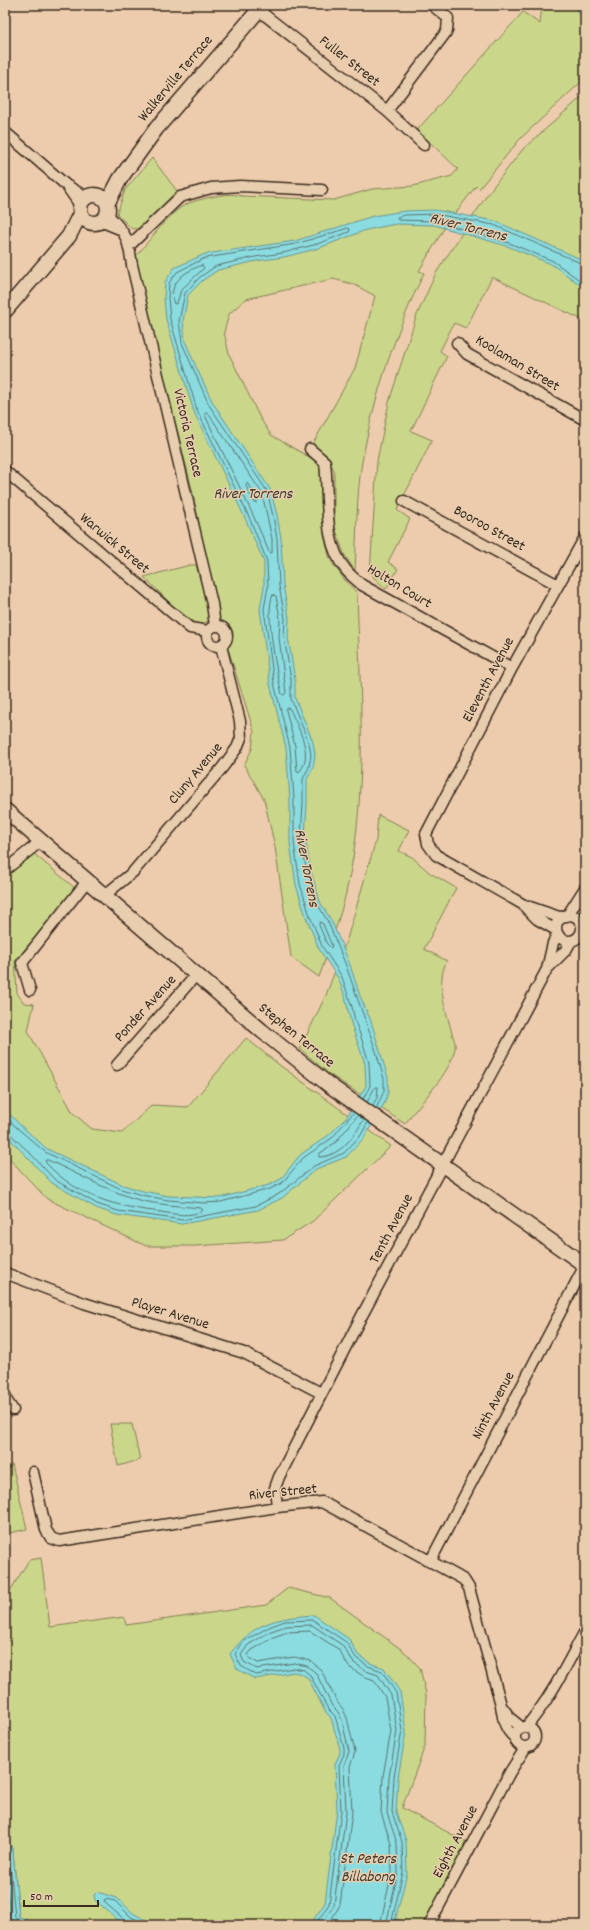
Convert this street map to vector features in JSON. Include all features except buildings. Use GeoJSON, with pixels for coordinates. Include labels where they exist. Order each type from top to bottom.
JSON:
{"type":"FeatureCollection","features":[{"type":"Feature","properties":{"kind":"main road","name":"Walkerville Terrace"},"geometry":{"type":"LineString","coordinates":[[5,311],[120,179],[156,129],[258,6]]}},
{"type":"Feature","properties":{"kind":"main road","name":"Stephen Terrace"},"geometry":{"type":"LineString","coordinates":[[5,810],[262,1031],[329,1085],[585,1265]]}},
{"type":"Feature","properties":{"kind":"street"},"geometry":{"type":"LineString","coordinates":[[387,111],[447,31],[448,18],[432,5]]}},
{"type":"Feature","properties":{"kind":"street","name":"Fuller Street"},"geometry":{"type":"LineString","coordinates":[[258,6],[387,111],[424,145]]}},
{"type":"Feature","properties":{"kind":"street","name":"Victoria Terrace"},"geometry":{"type":"LineString","coordinates":[[5,132],[93,209],[123,230],[129,246],[134,273],[212,604],[211,629]]}},
{"type":"Feature","properties":{"kind":"street"},"geometry":{"type":"LineString","coordinates":[[129,246],[180,197],[211,188],[240,186],[322,190]]}},
{"type":"Feature","properties":{"kind":"street","name":"Koolaman Street"},"geometry":{"type":"LineString","coordinates":[[457,342],[467,354],[585,420]]}},
{"type":"Feature","properties":{"kind":"street","name":"Holton Court"},"geometry":{"type":"LineString","coordinates":[[310,448],[325,462],[330,535],[338,558],[345,570],[362,585],[512,668]]}},
{"type":"Feature","properties":{"kind":"street","name":"Warwick Street"},"geometry":{"type":"LineString","coordinates":[[5,471],[190,628],[211,629]]}},
{"type":"Feature","properties":{"kind":"street","name":"Booroo Street"},"geometry":{"type":"LineString","coordinates":[[404,501],[558,585]]}},
{"type":"Feature","properties":{"kind":"street","name":"Eleventh Avenue"},"geometry":{"type":"LineString","coordinates":[[524,905],[436,855],[430,848],[426,834],[512,668],[585,537]]}},
{"type":"Feature","properties":{"kind":"street"},"geometry":{"type":"LineString","coordinates":[[222,627],[227,633],[226,640],[222,646],[213,646],[209,642],[207,637],[211,629],[222,627]]}},
{"type":"Feature","properties":{"kind":"street","name":"Cluny Avenue"},"geometry":{"type":"LineString","coordinates":[[105,895],[133,872],[222,768],[237,748],[241,738],[240,721],[222,646]]}},
{"type":"Feature","properties":{"kind":"street"},"geometry":{"type":"LineString","coordinates":[[5,870],[41,841]]}},
{"type":"Feature","properties":{"kind":"street"},"geometry":{"type":"LineString","coordinates":[[30,990],[22,963],[88,880]]}},
{"type":"Feature","properties":{"kind":"street"},"geometry":{"type":"LineString","coordinates":[[556,932],[557,923],[564,917],[585,888]]}},
{"type":"Feature","properties":{"kind":"street"},"geometry":{"type":"LineString","coordinates":[[524,905],[564,917],[575,917],[582,927]]}},
{"type":"Feature","properties":{"kind":"street"},"geometry":{"type":"LineString","coordinates":[[524,905],[537,919],[556,932],[562,939],[585,945]]}},
{"type":"Feature","properties":{"kind":"street"},"geometry":{"type":"LineString","coordinates":[[572,941],[579,936],[585,912]]}},
{"type":"Feature","properties":{"kind":"street","name":"Tenth Avenue"},"geometry":{"type":"LineString","coordinates":[[277,1507],[276,1484],[322,1393],[547,969],[556,932]]}},
{"type":"Feature","properties":{"kind":"street","name":"Tenth Avenue"},"geometry":{"type":"LineString","coordinates":[[547,969],[566,950],[572,941]]}},
{"type":"Feature","properties":{"kind":"street","name":"Ponder Avenue"},"geometry":{"type":"LineString","coordinates":[[117,1064],[197,974]]}},
{"type":"Feature","properties":{"kind":"street","name":"Ninth Avenue"},"geometry":{"type":"LineString","coordinates":[[430,1562],[585,1265]]}},
{"type":"Feature","properties":{"kind":"street","name":"Player Avenue"},"geometry":{"type":"LineString","coordinates":[[5,1273],[84,1303],[244,1353],[322,1393]]}},
{"type":"Feature","properties":{"kind":"street"},"geometry":{"type":"LineString","coordinates":[[5,1395],[13,1410]]}},
{"type":"Feature","properties":{"kind":"street","name":"River Street"},"geometry":{"type":"LineString","coordinates":[[33,1472],[48,1535],[59,1541],[138,1530],[277,1507],[322,1502],[459,1577],[467,1584],[501,1705],[505,1727],[515,1740]]}},
{"type":"Feature","properties":{"kind":"street"},"geometry":{"type":"LineString","coordinates":[[527,1728],[536,1736],[535,1741],[531,1746],[526,1747],[519,1745],[515,1740],[516,1733],[527,1728],[540,1710],[557,1684],[585,1631]]}},
{"type":"Feature","properties":{"kind":"street","name":"River Street"},"geometry":{"type":"LineString","coordinates":[[501,1705],[510,1718],[527,1728]]}},
{"type":"Feature","properties":{"kind":"street","name":"Eighth Avenue"},"geometry":{"type":"LineString","coordinates":[[510,1772],[515,1740]]}},
{"type":"Feature","properties":{"kind":"street","name":"Eighth Avenue"},"geometry":{"type":"LineString","coordinates":[[430,1925],[510,1772],[526,1747]]}},
{"type":"Feature","properties":{"kind":"green space"},"geometry":{"type":"Polygon","coordinates":[[[542,5],[585,5],[585,74],[579,78],[582,81],[520,139],[479,189],[476,186],[445,227],[419,271],[424,273],[404,319],[387,365],[379,389],[367,437],[359,489],[355,571],[344,554],[334,524],[334,470],[326,456],[310,449],[355,368],[375,296],[353,284],[333,279],[246,299],[229,314],[224,332],[229,354],[260,418],[271,435],[316,461],[322,471],[324,535],[330,560],[357,593],[361,706],[358,819],[346,893],[319,977],[291,957],[275,847],[264,799],[244,765],[252,749],[254,732],[227,645],[229,630],[219,621],[192,489],[144,299],[135,257],[173,214],[185,205],[201,199],[230,194],[242,196],[334,200],[372,189],[413,186],[452,176],[458,169],[417,130],[523,12],[540,24],[542,5]]]}},
{"type":"Feature","properties":{"kind":"green space"},"geometry":{"type":"Polygon","coordinates":[[[585,94],[585,321],[492,277],[466,328],[454,323],[440,351],[447,356],[411,431],[432,440],[397,510],[410,519],[388,562],[398,569],[386,589],[370,574],[377,461],[389,402],[416,317],[436,273],[489,192],[523,149],[585,94]]]}},
{"type":"Feature","properties":{"kind":"green space"},"geometry":{"type":"Polygon","coordinates":[[[152,158],[177,191],[142,228],[132,229],[117,214],[125,190],[152,158]]]}},
{"type":"Feature","properties":{"kind":"green space"},"geometry":{"type":"Polygon","coordinates":[[[190,565],[196,565],[210,613],[209,621],[199,625],[183,616],[144,577],[190,565]]]}},
{"type":"Feature","properties":{"kind":"green space"},"geometry":{"type":"Polygon","coordinates":[[[378,815],[409,830],[399,851],[412,857],[430,873],[456,888],[424,949],[447,961],[442,978],[442,987],[445,1006],[455,1042],[455,1048],[448,1068],[405,1124],[329,1074],[300,1049],[326,995],[347,939],[376,840],[378,815]]]}},
{"type":"Feature","properties":{"kind":"green space"},"geometry":{"type":"Polygon","coordinates":[[[33,853],[76,889],[15,961],[17,993],[24,1003],[34,1004],[28,1031],[73,1113],[92,1129],[122,1133],[152,1105],[188,1107],[246,1038],[278,1064],[391,1146],[313,1221],[283,1240],[195,1246],[146,1246],[47,1199],[5,1154],[5,876],[33,853]]]}},
{"type":"Feature","properties":{"kind":"green space"},"geometry":{"type":"Polygon","coordinates":[[[110,1424],[132,1424],[140,1460],[118,1466],[110,1424]]]}},
{"type":"Feature","properties":{"kind":"green space"},"geometry":{"type":"Polygon","coordinates":[[[12,1464],[27,1529],[5,1534],[5,1474],[12,1464]]]}},
{"type":"Feature","properties":{"kind":"green space"},"geometry":{"type":"Polygon","coordinates":[[[41,1558],[50,1627],[124,1617],[126,1625],[266,1605],[288,1588],[330,1598],[405,1652],[420,1668],[426,1694],[425,1746],[402,1808],[472,1845],[426,1925],[27,1925],[27,1920],[19,1917],[13,1852],[5,1830],[5,1599],[29,1560],[41,1558]]]}},
{"type":"Feature","properties":{"kind":"water"},"geometry":{"type":"Polygon","coordinates":[[[576,5],[585,5],[585,29],[576,5]]]}},
{"type":"Feature","properties":{"kind":"water","name":"River Torrens"},"geometry":{"type":"Polygon","coordinates":[[[435,210],[495,221],[585,261],[585,288],[551,264],[507,246],[434,225],[396,224],[366,230],[319,248],[284,257],[256,261],[218,270],[203,280],[188,295],[183,321],[185,341],[213,403],[270,489],[277,515],[281,538],[283,585],[289,618],[288,637],[295,680],[295,698],[313,742],[315,755],[313,768],[307,779],[305,837],[310,868],[320,902],[331,920],[349,962],[360,996],[371,1021],[388,1078],[388,1092],[385,1102],[364,1138],[346,1157],[316,1169],[282,1198],[258,1210],[182,1224],[117,1215],[96,1208],[52,1183],[5,1134],[5,1109],[47,1149],[123,1185],[168,1196],[220,1198],[269,1185],[281,1179],[300,1155],[329,1135],[346,1118],[366,1086],[365,1064],[351,1023],[345,996],[338,978],[319,949],[306,917],[296,885],[290,843],[290,798],[286,748],[270,684],[260,609],[264,587],[264,562],[245,518],[194,412],[166,319],[164,298],[165,282],[174,268],[205,254],[295,241],[373,216],[405,211],[435,210]]]}},
{"type":"Feature","properties":{"kind":"water","name":"St Peters Billabong"},"geometry":{"type":"Polygon","coordinates":[[[314,1615],[349,1639],[358,1655],[370,1663],[384,1668],[400,1692],[406,1731],[398,1778],[396,1812],[406,1841],[407,1873],[394,1925],[310,1925],[325,1903],[337,1810],[335,1764],[340,1753],[340,1749],[331,1718],[325,1711],[308,1678],[302,1674],[294,1672],[255,1679],[237,1669],[230,1654],[239,1643],[257,1628],[277,1620],[314,1615]]]}},
{"type":"Feature","properties":{"kind":"water"},"geometry":{"type":"Polygon","coordinates":[[[5,1830],[13,1852],[19,1917],[27,1920],[27,1925],[5,1925],[5,1830]]]}},
{"type":"Feature","properties":{"kind":"water"},"geometry":{"type":"Polygon","coordinates":[[[97,1892],[117,1898],[134,1914],[157,1925],[124,1925],[95,1900],[94,1895],[97,1892]]]}},
{"type":"Feature","properties":{"kind":"waterway"},"geometry":{"type":"LineString","coordinates":[[397,1920],[407,1925]]}}]}
